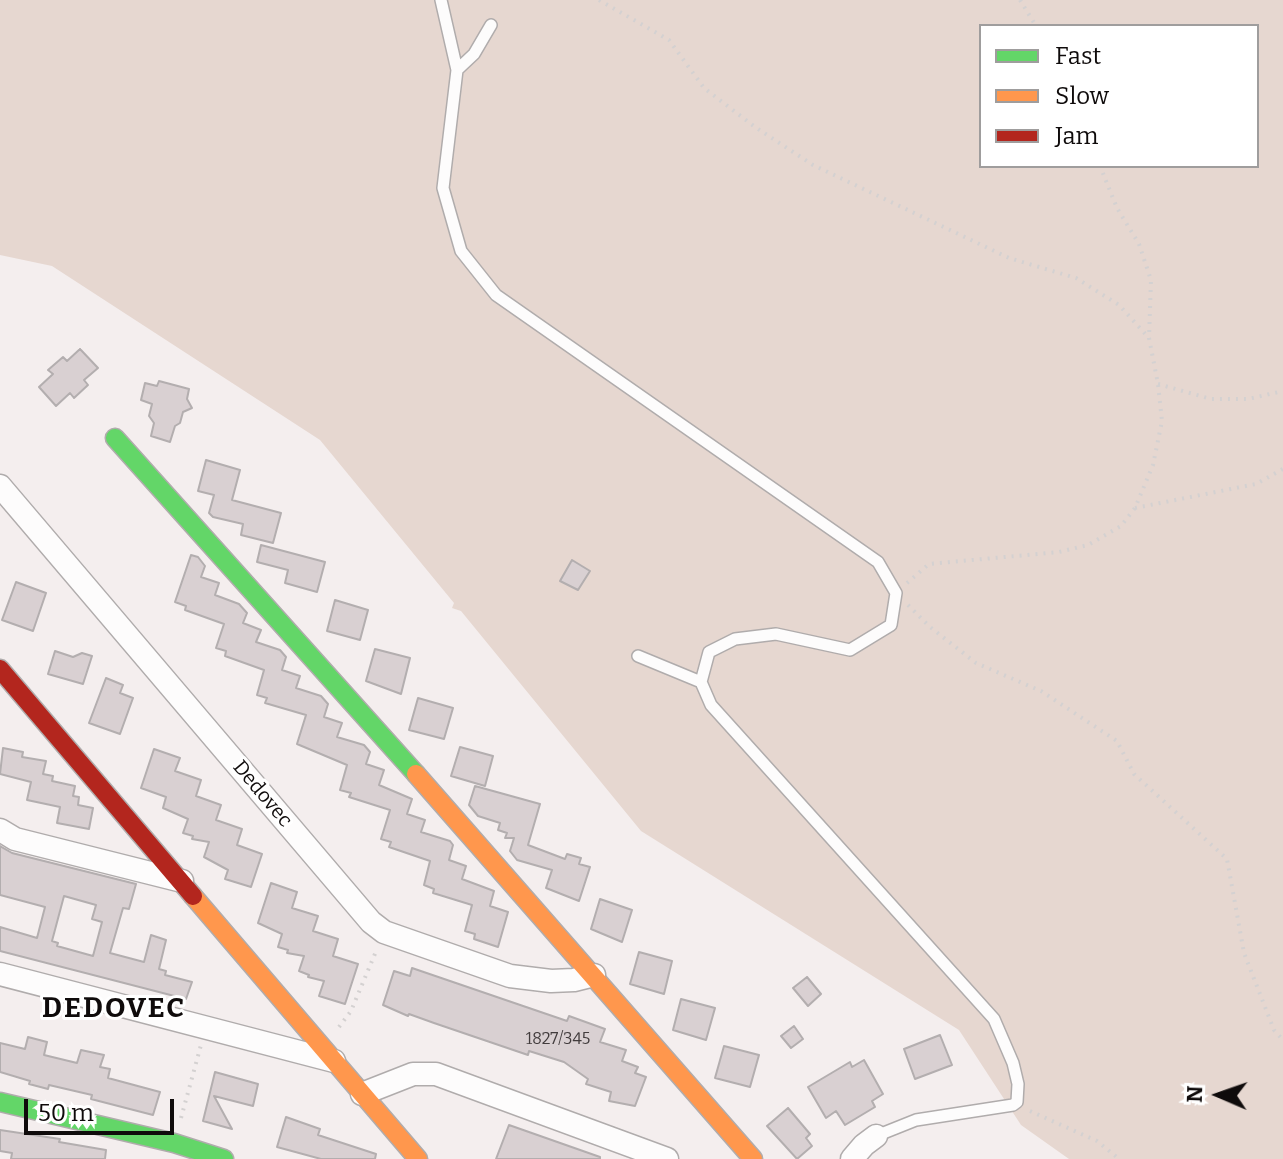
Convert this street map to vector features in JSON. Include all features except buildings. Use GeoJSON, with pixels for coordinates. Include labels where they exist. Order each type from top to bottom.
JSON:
{"type":"FeatureCollection","features":[{"type":"Feature","properties":{"kind":"street"},"geometry":{"type":"LineString","coordinates":[[115,438],[594,975],[733,1150],[753,1159]]}},
{"type":"Feature","properties":{"kind":"street","name":"Dedovec"},"geometry":{"type":"LineString","coordinates":[[0,486],[371,922],[384,932],[530,981],[574,980],[594,975]]}},
{"type":"Feature","properties":{"kind":"street"},"geometry":{"type":"LineString","coordinates":[[0,669],[418,1159]]}},
{"type":"Feature","properties":{"kind":"street"},"geometry":{"type":"LineString","coordinates":[[0,830],[15,839],[183,881]]}},
{"type":"Feature","properties":{"kind":"street"},"geometry":{"type":"LineString","coordinates":[[0,974],[205,1027],[330,1055]]}},
{"type":"Feature","properties":{"kind":"street"},"geometry":{"type":"LineString","coordinates":[[362,1094],[413,1074],[436,1074],[667,1159]]}},
{"type":"Feature","properties":{"kind":"street"},"geometry":{"type":"LineString","coordinates":[[0,1102],[174,1143],[224,1159]]}},
{"type":"Feature","properties":{"kind":"street"},"geometry":{"type":"LineString","coordinates":[[852,1159],[876,1136]]}},
{"type":"Feature","properties":{"kind":"lane"},"geometry":{"type":"LineString","coordinates":[[441,0],[457,70],[443,188],[461,251],[496,295],[878,562],[896,593],[891,625],[850,650],[776,634],[735,639],[709,652],[701,682],[711,705],[994,1019],[1013,1063],[1018,1084],[1017,1102],[1013,1105],[916,1120],[876,1136]]}},
{"type":"Feature","properties":{"kind":"lane"},"geometry":{"type":"LineString","coordinates":[[457,70],[474,54],[491,25]]}},
{"type":"Feature","properties":{"kind":"lane"},"geometry":{"type":"LineString","coordinates":[[638,656],[701,682]]}},
{"type":"Feature","properties":{"kind":"path"},"geometry":{"type":"LineString","coordinates":[[599,0],[669,40],[704,88],[755,127],[813,165],[1009,258],[1076,278],[1119,305],[1149,338]]}},
{"type":"Feature","properties":{"kind":"path"},"geometry":{"type":"LineString","coordinates":[[1020,0],[1035,24]]}},
{"type":"Feature","properties":{"kind":"path"},"geometry":{"type":"LineString","coordinates":[[1101,168],[1117,208],[1139,244],[1151,280],[1149,338],[1162,421],[1153,465],[1135,508],[1121,526],[1088,545],[1059,552],[929,564],[896,593],[930,627],[976,663],[1041,691],[1117,741],[1134,774],[1227,859],[1244,953],[1274,1030],[1283,1040]]}},
{"type":"Feature","properties":{"kind":"path"},"geometry":{"type":"LineString","coordinates":[[1158,384],[1211,399],[1248,399],[1283,391]]}},
{"type":"Feature","properties":{"kind":"path"},"geometry":{"type":"LineString","coordinates":[[1135,508],[1256,484],[1283,469]]}},
{"type":"Feature","properties":{"kind":"path"},"geometry":{"type":"LineString","coordinates":[[330,1055],[384,932]]}},
{"type":"Feature","properties":{"kind":"path"},"geometry":{"type":"LineString","coordinates":[[174,1143],[205,1027]]}},
{"type":"Feature","properties":{"kind":"path"},"geometry":{"type":"LineString","coordinates":[[1013,1105],[1097,1141],[1119,1159]]}},
{"type":"Feature","properties":{"kind":"shaded area"},"geometry":{"type":"Polygon","coordinates":[[[0,0],[1283,0],[1283,1159],[1069,1159],[1021,1125],[959,1030],[641,831],[461,611],[452,608],[454,603],[320,440],[52,266],[0,255],[0,0]]]}},
{"type":"Feature","properties":{"kind":"traffic: fast"},"geometry":{"type":"LineString","coordinates":[[115,438],[416,774]]}},
{"type":"Feature","properties":{"kind":"traffic: fast"},"geometry":{"type":"LineString","coordinates":[[0,1102],[174,1143],[224,1159]]}},
{"type":"Feature","properties":{"kind":"traffic: slow"},"geometry":{"type":"LineString","coordinates":[[416,774],[753,1159]]}},
{"type":"Feature","properties":{"kind":"traffic: slow"},"geometry":{"type":"LineString","coordinates":[[193,896],[418,1159]]}},
{"type":"Feature","properties":{"kind":"traffic: jam"},"geometry":{"type":"LineString","coordinates":[[0,669],[193,896]]}},
{"type":"Feature","properties":{"kind":"district","name":"DEDOVEC"},"geometry":{"type":"Point","coordinates":[114,1009]}}]}
